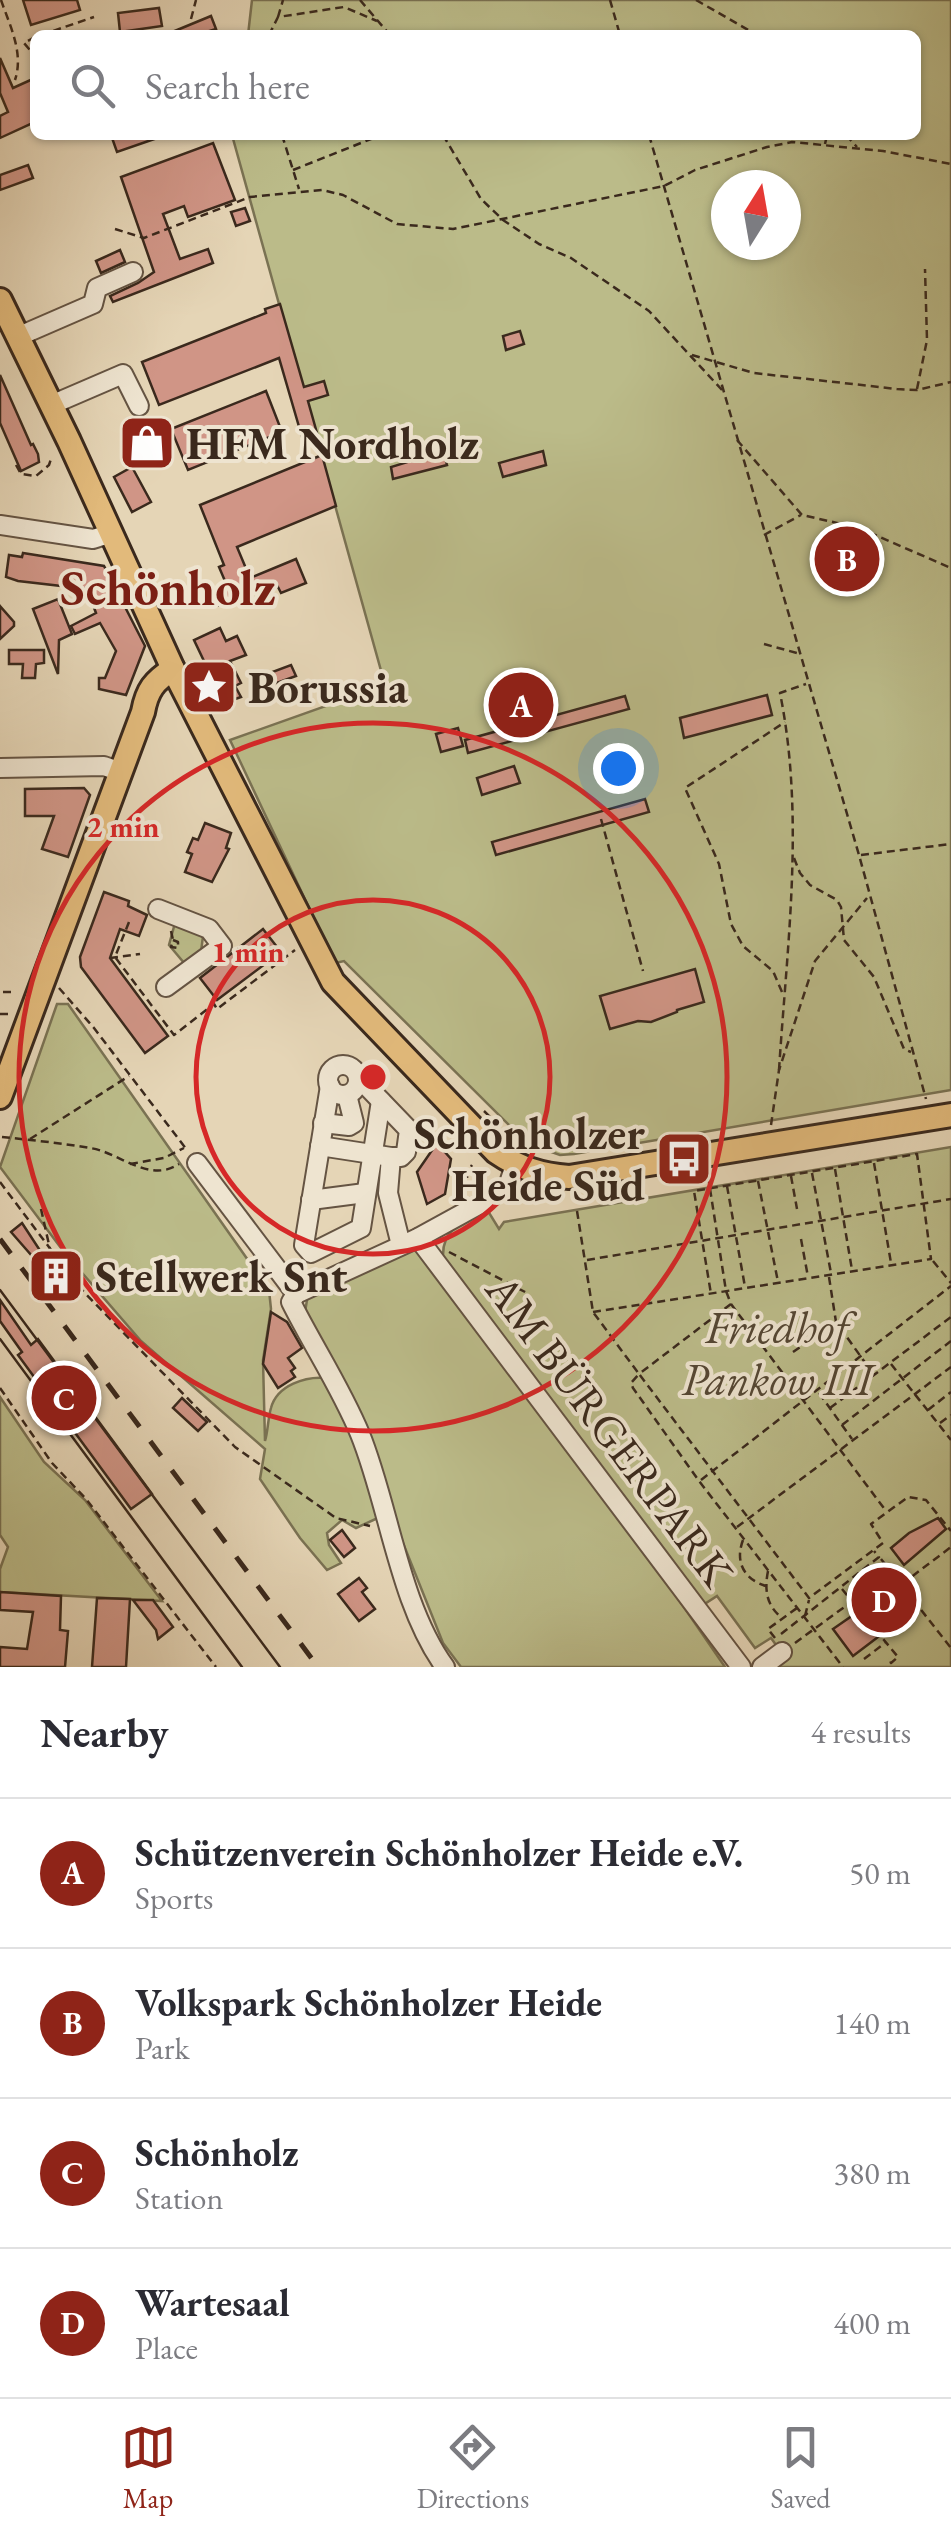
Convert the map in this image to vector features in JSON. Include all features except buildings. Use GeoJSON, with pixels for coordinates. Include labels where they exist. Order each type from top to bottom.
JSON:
{"type":"FeatureCollection","features":[{"type":"Feature","properties":{"kind":"main road"},"geometry":{"type":"LineString","coordinates":[[0,300],[177,677],[333,982],[486,1142],[515,1165],[569,1177],[951,1115]]}},
{"type":"Feature","properties":{"kind":"main road"},"geometry":{"type":"LineString","coordinates":[[0,1097],[146,696],[154,682],[177,677]]}},
{"type":"Feature","properties":{"kind":"street"},"geometry":{"type":"LineString","coordinates":[[17,336],[93,304],[97,288],[132,272]]}},
{"type":"Feature","properties":{"kind":"street"},"geometry":{"type":"LineString","coordinates":[[49,399],[123,374],[138,406]]}},
{"type":"Feature","properties":{"kind":"street"},"geometry":{"type":"LineString","coordinates":[[0,525],[93,539],[112,533]]}},
{"type":"Feature","properties":{"kind":"street"},"geometry":{"type":"LineString","coordinates":[[0,768],[104,766],[121,772]]}},
{"type":"Feature","properties":{"kind":"street"},"geometry":{"type":"LineString","coordinates":[[158,909],[209,929],[222,946],[166,988]]}},
{"type":"Feature","properties":{"kind":"street"},"geometry":{"type":"LineString","coordinates":[[320,1146],[401,1158],[406,1152],[409,1130],[349,1067],[339,1066],[331,1072],[354,1123],[323,1124]]}},
{"type":"Feature","properties":{"kind":"street"},"geometry":{"type":"LineString","coordinates":[[338,1090],[355,1090],[358,1077]]}},
{"type":"Feature","properties":{"kind":"street"},"geometry":{"type":"LineString","coordinates":[[338,1090],[323,1124],[304,1245],[308,1251],[316,1252],[362,1228],[360,1194],[380,1101]]}},
{"type":"Feature","properties":{"kind":"street"},"geometry":{"type":"LineString","coordinates":[[391,1157],[388,1193],[410,1242]]}},
{"type":"Feature","properties":{"kind":"street"},"geometry":{"type":"LineString","coordinates":[[194,1160],[296,1294]]}},
{"type":"Feature","properties":{"kind":"street"},"geometry":{"type":"LineString","coordinates":[[445,1667],[434,1652],[388,1530],[360,1435],[292,1302],[296,1294],[410,1242],[508,1186],[515,1165]]}},
{"type":"Feature","properties":{"kind":"street"},"geometry":{"type":"LineString","coordinates":[[311,1200],[360,1194]]}},
{"type":"Feature","properties":{"kind":"street","name":"AM BÜRGERPARK"},"geometry":{"type":"LineString","coordinates":[[410,1242],[741,1667]]}},
{"type":"Feature","properties":{"kind":"street"},"geometry":{"type":"LineString","coordinates":[[762,1667],[776,1645]]}},
{"type":"Feature","properties":{"kind":"path"},"geometry":{"type":"LineString","coordinates":[[1,0],[18,51],[20,65],[15,80]]}},
{"type":"Feature","properties":{"kind":"path"},"geometry":{"type":"LineString","coordinates":[[191,20],[196,0]]}},
{"type":"Feature","properties":{"kind":"path"},"geometry":{"type":"LineString","coordinates":[[271,30],[284,0]]}},
{"type":"Feature","properties":{"kind":"path"},"geometry":{"type":"LineString","coordinates":[[360,0],[385,30]]}},
{"type":"Feature","properties":{"kind":"path"},"geometry":{"type":"LineString","coordinates":[[610,0],[619,30]]}},
{"type":"Feature","properties":{"kind":"path"},"geometry":{"type":"LineString","coordinates":[[696,0],[748,30]]}},
{"type":"Feature","properties":{"kind":"path"},"geometry":{"type":"LineString","coordinates":[[278,16],[344,7],[377,21]]}},
{"type":"Feature","properties":{"kind":"path"},"geometry":{"type":"LineString","coordinates":[[56,30],[94,17]]}},
{"type":"Feature","properties":{"kind":"path"},"geometry":{"type":"LineString","coordinates":[[284,140],[299,191]]}},
{"type":"Feature","properties":{"kind":"path"},"geometry":{"type":"LineString","coordinates":[[293,170],[368,140]]}},
{"type":"Feature","properties":{"kind":"path"},"geometry":{"type":"LineString","coordinates":[[446,140],[482,200],[503,220],[539,244],[571,258],[648,311],[723,391]]}},
{"type":"Feature","properties":{"kind":"path"},"geometry":{"type":"LineString","coordinates":[[650,140],[860,855],[926,1102]]}},
{"type":"Feature","properties":{"kind":"path"},"geometry":{"type":"LineString","coordinates":[[825,145],[826,140]]}},
{"type":"Feature","properties":{"kind":"path"},"geometry":{"type":"LineString","coordinates":[[851,140],[858,148]]}},
{"type":"Feature","properties":{"kind":"path"},"geometry":{"type":"LineString","coordinates":[[115,229],[144,238],[250,198],[299,191],[335,192],[380,217],[412,228],[454,228],[664,186],[678,176],[792,142],[858,148],[951,164]]}},
{"type":"Feature","properties":{"kind":"path"},"geometry":{"type":"LineString","coordinates":[[917,390],[927,340],[925,268]]}},
{"type":"Feature","properties":{"kind":"path"},"geometry":{"type":"LineString","coordinates":[[688,353],[754,373],[917,390],[951,382]]}},
{"type":"Feature","properties":{"kind":"path"},"geometry":{"type":"LineString","coordinates":[[736,439],[802,515],[858,528],[951,568]]}},
{"type":"Feature","properties":{"kind":"path"},"geometry":{"type":"LineString","coordinates":[[16,465],[20,474],[36,476],[58,453]]}},
{"type":"Feature","properties":{"kind":"path"},"geometry":{"type":"LineString","coordinates":[[764,534],[802,515]]}},
{"type":"Feature","properties":{"kind":"path"},"geometry":{"type":"LineString","coordinates":[[764,644],[799,654]]}},
{"type":"Feature","properties":{"kind":"path"},"geometry":{"type":"LineString","coordinates":[[771,1126],[779,1070],[793,856],[786,722],[780,693],[808,683]]}},
{"type":"Feature","properties":{"kind":"path"},"geometry":{"type":"LineString","coordinates":[[784,997],[774,971],[743,946],[731,924],[718,864],[684,788],[786,722]]}},
{"type":"Feature","properties":{"kind":"path"},"geometry":{"type":"LineString","coordinates":[[600,819],[644,971]]}},
{"type":"Feature","properties":{"kind":"path"},"geometry":{"type":"LineString","coordinates":[[860,855],[951,844]]}},
{"type":"Feature","properties":{"kind":"path"},"geometry":{"type":"LineString","coordinates":[[793,856],[810,885],[837,900],[844,940],[874,977],[904,1049],[914,1053]]}},
{"type":"Feature","properties":{"kind":"path"},"geometry":{"type":"LineString","coordinates":[[779,1070],[815,960],[870,896]]}},
{"type":"Feature","properties":{"kind":"path"},"geometry":{"type":"LineString","coordinates":[[112,958],[129,922]]}},
{"type":"Feature","properties":{"kind":"path"},"geometry":{"type":"LineString","coordinates":[[112,958],[174,1035],[214,1004],[218,1009],[296,949]]}},
{"type":"Feature","properties":{"kind":"path"},"geometry":{"type":"LineString","coordinates":[[112,958],[140,954]]}},
{"type":"Feature","properties":{"kind":"path"},"geometry":{"type":"LineString","coordinates":[[2,1138],[96,1148],[128,1164],[152,1170],[172,1169],[194,1160],[59,988]]}},
{"type":"Feature","properties":{"kind":"path"},"geometry":{"type":"LineString","coordinates":[[3,992],[20,992]]}},
{"type":"Feature","properties":{"kind":"path"},"geometry":{"type":"LineString","coordinates":[[0,1014],[13,1014]]}},
{"type":"Feature","properties":{"kind":"path"},"geometry":{"type":"LineString","coordinates":[[29,1140],[130,1076]]}},
{"type":"Feature","properties":{"kind":"path"},"geometry":{"type":"LineString","coordinates":[[483,1110],[508,1134]]}},
{"type":"Feature","properties":{"kind":"path"},"geometry":{"type":"LineString","coordinates":[[128,1164],[164,1158],[184,1148]]}},
{"type":"Feature","properties":{"kind":"path"},"geometry":{"type":"LineString","coordinates":[[699,1481],[818,1392],[951,1284],[931,1259],[917,1154],[694,1191],[711,1294]]}},
{"type":"Feature","properties":{"kind":"path"},"geometry":{"type":"LineString","coordinates":[[874,1161],[892,1265]]}},
{"type":"Feature","properties":{"kind":"path"},"geometry":{"type":"LineString","coordinates":[[472,1165],[466,1174],[473,1192]]}},
{"type":"Feature","properties":{"kind":"path"},"geometry":{"type":"LineString","coordinates":[[835,1168],[853,1271]]}},
{"type":"Feature","properties":{"kind":"path"},"geometry":{"type":"LineString","coordinates":[[811,1172],[836,1322],[874,1375]]}},
{"type":"Feature","properties":{"kind":"path"},"geometry":{"type":"LineString","coordinates":[[791,1174],[797,1209]]}},
{"type":"Feature","properties":{"kind":"path"},"geometry":{"type":"LineString","coordinates":[[708,1176],[726,1291],[732,1304],[886,1512]]}},
{"type":"Feature","properties":{"kind":"path"},"geometry":{"type":"LineString","coordinates":[[758,1180],[778,1283]]}},
{"type":"Feature","properties":{"kind":"path"},"geometry":{"type":"LineString","coordinates":[[0,1182],[79,1287],[234,1447],[336,1518],[388,1530]]}},
{"type":"Feature","properties":{"kind":"path"},"geometry":{"type":"LineString","coordinates":[[727,1185],[746,1288]]}},
{"type":"Feature","properties":{"kind":"path"},"geometry":{"type":"LineString","coordinates":[[585,1260],[951,1199]]}},
{"type":"Feature","properties":{"kind":"path"},"geometry":{"type":"LineString","coordinates":[[41,1209],[50,1251]]}},
{"type":"Feature","properties":{"kind":"path"},"geometry":{"type":"LineString","coordinates":[[577,1211],[593,1312],[809,1598]]}},
{"type":"Feature","properties":{"kind":"path"},"geometry":{"type":"LineString","coordinates":[[802,1240],[808,1278]]}},
{"type":"Feature","properties":{"kind":"path"},"geometry":{"type":"LineString","coordinates":[[446,1250],[527,1293]]}},
{"type":"Feature","properties":{"kind":"path"},"geometry":{"type":"LineString","coordinates":[[593,1312],[931,1259]]}},
{"type":"Feature","properties":{"kind":"path"},"geometry":{"type":"LineString","coordinates":[[732,1304],[639,1374],[632,1388],[843,1667]]}},
{"type":"Feature","properties":{"kind":"path"},"geometry":{"type":"LineString","coordinates":[[830,1408],[951,1318]]}},
{"type":"Feature","properties":{"kind":"path"},"geometry":{"type":"LineString","coordinates":[[794,1352],[836,1322]]}},
{"type":"Feature","properties":{"kind":"path"},"geometry":{"type":"LineString","coordinates":[[842,1425],[951,1341]]}},
{"type":"Feature","properties":{"kind":"path"},"geometry":{"type":"LineString","coordinates":[[890,1363],[951,1439]]}},
{"type":"Feature","properties":{"kind":"path"},"geometry":{"type":"LineString","coordinates":[[736,1528],[951,1367]]}},
{"type":"Feature","properties":{"kind":"path"},"geometry":{"type":"LineString","coordinates":[[0,1388],[52,1463],[86,1499],[216,1667]]}},
{"type":"Feature","properties":{"kind":"path"},"geometry":{"type":"LineString","coordinates":[[818,1392],[853,1440]]}},
{"type":"Feature","properties":{"kind":"path"},"geometry":{"type":"LineString","coordinates":[[928,1410],[951,1392]]}},
{"type":"Feature","properties":{"kind":"path"},"geometry":{"type":"LineString","coordinates":[[939,1425],[951,1415]]}},
{"type":"Feature","properties":{"kind":"path"},"geometry":{"type":"LineString","coordinates":[[805,1616],[809,1598],[883,1543],[871,1524],[908,1497],[926,1500],[951,1531]]}},
{"type":"Feature","properties":{"kind":"path"},"geometry":{"type":"LineString","coordinates":[[944,1522],[951,1516]]}},
{"type":"Feature","properties":{"kind":"path"},"geometry":{"type":"LineString","coordinates":[[744,1538],[738,1556],[743,1569],[753,1581],[766,1586]]}},
{"type":"Feature","properties":{"kind":"path"},"geometry":{"type":"LineString","coordinates":[[901,1585],[951,1547]]}},
{"type":"Feature","properties":{"kind":"path"},"geometry":{"type":"LineString","coordinates":[[874,1550],[951,1648]]}},
{"type":"Feature","properties":{"kind":"path"},"geometry":{"type":"LineString","coordinates":[[776,1645],[805,1616],[879,1558]]}},
{"type":"Feature","properties":{"kind":"path"},"geometry":{"type":"LineString","coordinates":[[768,1570],[766,1586],[771,1606],[782,1618]]}},
{"type":"Feature","properties":{"kind":"path"},"geometry":{"type":"LineString","coordinates":[[776,1645],[814,1629],[891,1572]]}},
{"type":"Feature","properties":{"kind":"path"},"geometry":{"type":"LineString","coordinates":[[841,1588],[898,1657],[890,1663]]}},
{"type":"Feature","properties":{"kind":"path"},"geometry":{"type":"LineString","coordinates":[[874,1626],[911,1598]]}},
{"type":"Feature","properties":{"kind":"path"},"geometry":{"type":"LineString","coordinates":[[776,1645],[768,1629],[798,1607]]}},
{"type":"Feature","properties":{"kind":"path"},"geometry":{"type":"LineString","coordinates":[[864,1659],[886,1642]]}},
{"type":"Feature","properties":{"kind":"green space"},"geometry":{"type":"Polygon","coordinates":[[[252,0],[951,0],[951,1090],[574,1154],[560,1155],[528,1144],[344,961],[335,963],[230,740],[385,685],[233,140],[921,140],[921,30],[249,30],[252,0]]]}},
{"type":"Feature","properties":{"kind":"green space"},"geometry":{"type":"Polygon","coordinates":[[[175,923],[203,936],[201,952],[185,964],[169,945],[175,923]]]}},
{"type":"Feature","properties":{"kind":"green space"},"geometry":{"type":"Polygon","coordinates":[[[57,1004],[68,1004],[269,1290],[271,1309],[263,1360],[265,1441],[270,1412],[279,1393],[310,1379],[326,1378],[350,1428],[380,1517],[356,1528],[342,1520],[327,1533],[329,1545],[341,1563],[327,1570],[260,1479],[265,1449],[141,1341],[64,1252],[0,1167],[57,1004]]]}},
{"type":"Feature","properties":{"kind":"green space","name":"Friedhof Pankow III"},"geometry":{"type":"Polygon","coordinates":[[[951,1147],[951,1667],[770,1667],[784,1656],[771,1638],[755,1648],[717,1596],[703,1605],[443,1257],[446,1239],[456,1226],[488,1211],[499,1229],[504,1222],[951,1147]]]}},
{"type":"Feature","properties":{"kind":"green space"},"geometry":{"type":"Polygon","coordinates":[[[411,1245],[424,1252],[609,1498],[725,1667],[461,1667],[443,1643],[354,1403],[304,1318],[308,1294],[411,1245]]]}},
{"type":"Feature","properties":{"kind":"green space"},"geometry":{"type":"Polygon","coordinates":[[[0,1397],[44,1462],[85,1500],[162,1601],[0,1592],[0,1569],[8,1547],[0,1535],[0,1397]]]}},
{"type":"Feature","properties":{"kind":"tram line"},"geometry":{"type":"LineString","coordinates":[[0,1290],[280,1667]]}},
{"type":"Feature","properties":{"kind":"tram line"},"geometry":{"type":"LineString","coordinates":[[0,1339],[242,1667]]}},
{"type":"Feature","properties":{"kind":"railway"},"geometry":{"type":"LineString","coordinates":[[0,1239],[318,1667]]}},
{"type":"Feature","properties":{"kind":"place","name":"HFM Nordholz"},"geometry":{"type":"Point","coordinates":[147,443]}},
{"type":"Feature","properties":{"kind":"place","name":"Volkspark Schönholzer Heide"},"geometry":{"type":"Point","coordinates":[847,559]}},
{"type":"Feature","properties":{"kind":"place","name":"Borussia"},"geometry":{"type":"Point","coordinates":[209,687]}},
{"type":"Feature","properties":{"kind":"place","name":"Schützenverein Schönholzer Heide e.V."},"geometry":{"type":"Point","coordinates":[521,705]}},
{"type":"Feature","properties":{"kind":"place","name":"Schönholzer Heide Süd"},"geometry":{"type":"Point","coordinates":[684,1159]}},
{"type":"Feature","properties":{"kind":"place","name":"Stellwerk Snt"},"geometry":{"type":"Point","coordinates":[56,1276]}},
{"type":"Feature","properties":{"kind":"place","name":"Schönholz"},"geometry":{"type":"Point","coordinates":[64,1398]}},
{"type":"Feature","properties":{"kind":"place","name":"Wartesaal"},"geometry":{"type":"Point","coordinates":[884,1600]}},
{"type":"Feature","properties":{"kind":"district","name":"Schönholz"},"geometry":{"type":"Point","coordinates":[168,587]}}]}
